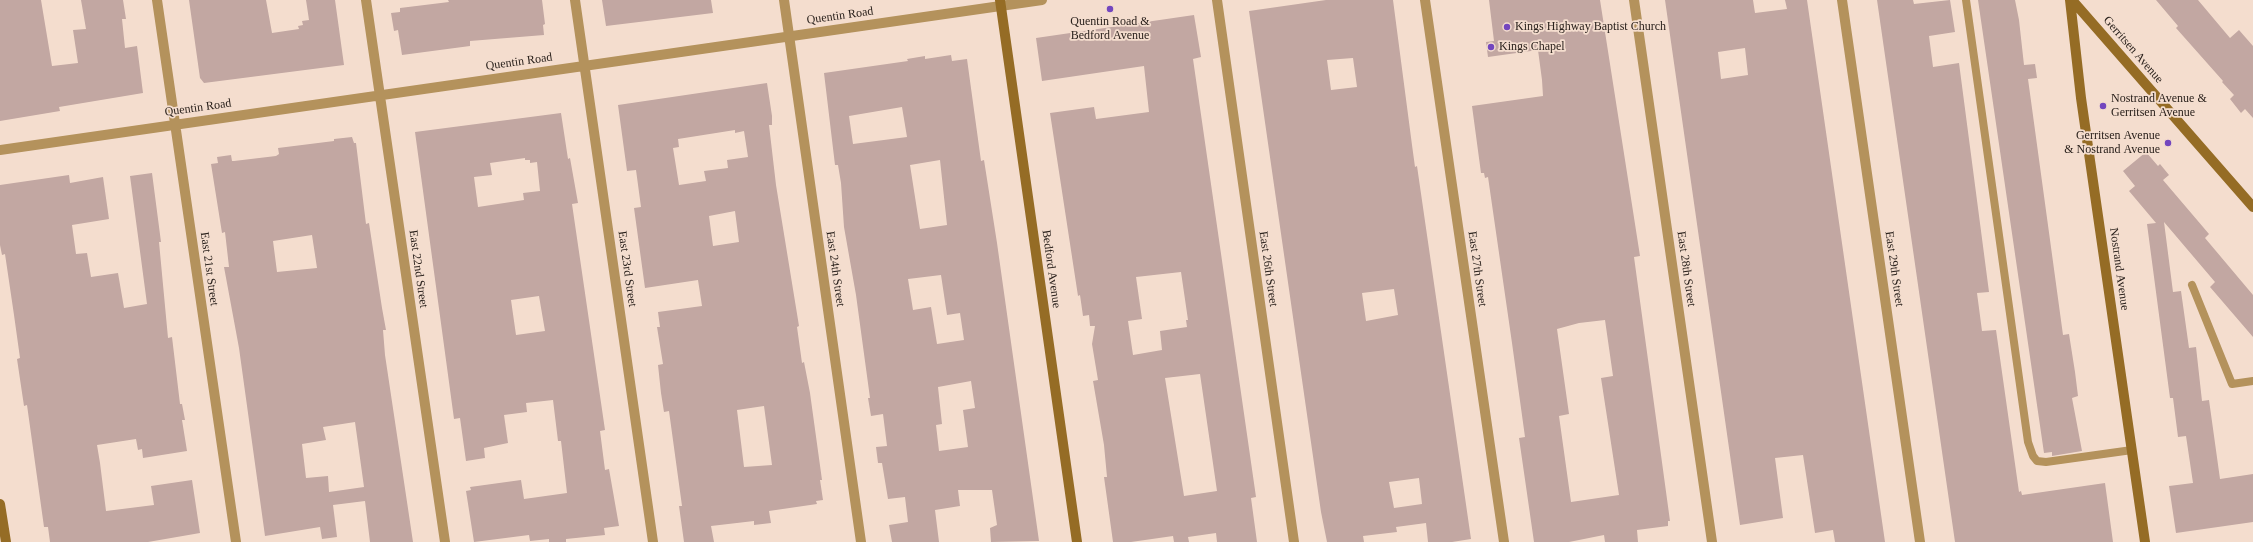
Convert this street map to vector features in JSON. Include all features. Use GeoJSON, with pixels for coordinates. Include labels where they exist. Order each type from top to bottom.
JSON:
{"type":"FeatureCollection","features":[{"type":"Feature","properties":{"kind":"main road","name":"Nostrand Avenue"},"geometry":{"type":"LineString","coordinates":[[2071,0],[2082,109],[2145,542]]}},
{"type":"Feature","properties":{"kind":"main road","name":"Gerritsen Avenue"},"geometry":{"type":"LineString","coordinates":[[2071,0],[2253,208]]}},
{"type":"Feature","properties":{"kind":"main road","name":"Bedford Avenue"},"geometry":{"type":"LineString","coordinates":[[1001,3],[1077,542]]}},
{"type":"Feature","properties":{"kind":"main road"},"geometry":{"type":"LineString","coordinates":[[0,504],[6,542]]}},
{"type":"Feature","properties":{"kind":"street","name":"East 21st Street"},"geometry":{"type":"LineString","coordinates":[[157,0],[236,542]]}},
{"type":"Feature","properties":{"kind":"street","name":"East 22nd Street"},"geometry":{"type":"LineString","coordinates":[[366,0],[444,542]]}},
{"type":"Feature","properties":{"kind":"street","name":"East 23rd Street"},"geometry":{"type":"LineString","coordinates":[[575,0],[653,542]]}},
{"type":"Feature","properties":{"kind":"street","name":"East 24th Street"},"geometry":{"type":"LineString","coordinates":[[784,0],[861,542]]}},
{"type":"Feature","properties":{"kind":"street","name":"Quentin Road"},"geometry":{"type":"LineString","coordinates":[[0,150],[585,66],[1001,3],[1042,0]]}},
{"type":"Feature","properties":{"kind":"street","name":"East 26th Street"},"geometry":{"type":"LineString","coordinates":[[1217,0],[1294,542]]}},
{"type":"Feature","properties":{"kind":"street","name":"East 27th Street"},"geometry":{"type":"LineString","coordinates":[[1425,0],[1504,542]]}},
{"type":"Feature","properties":{"kind":"street","name":"East 28th Street"},"geometry":{"type":"LineString","coordinates":[[1634,0],[1712,542]]}},
{"type":"Feature","properties":{"kind":"street","name":"East 29th Street"},"geometry":{"type":"LineString","coordinates":[[1842,0],[1920,542]]}},
{"type":"Feature","properties":{"kind":"lane"},"geometry":{"type":"LineString","coordinates":[[1966,0],[2028,442],[2033,456],[2037,461],[2046,462],[2132,450]]}},
{"type":"Feature","properties":{"kind":"lane"},"geometry":{"type":"LineString","coordinates":[[2192,285],[2232,384],[2253,381]]}},
{"type":"Feature","properties":{"kind":"building"},"geometry":{"type":"Polygon","coordinates":[[[0,0],[41,0],[52,66],[78,63],[73,30],[86,29],[81,0],[123,0],[126,19],[122,19],[125,48],[137,46],[143,93],[59,107],[60,111],[0,121],[0,0]]]}},
{"type":"Feature","properties":{"kind":"building"},"geometry":{"type":"Polygon","coordinates":[[[189,0],[266,0],[272,33],[299,29],[298,26],[303,25],[302,21],[309,20],[306,0],[335,0],[344,65],[204,83],[200,78],[189,0]]]}},
{"type":"Feature","properties":{"kind":"building"},"geometry":{"type":"Polygon","coordinates":[[[448,0],[542,0],[545,24],[543,25],[544,35],[470,41],[470,46],[402,55],[398,30],[394,31],[391,13],[400,12],[400,8],[449,2],[448,0]]]}},
{"type":"Feature","properties":{"kind":"building"},"geometry":{"type":"Polygon","coordinates":[[[602,0],[711,0],[713,13],[606,26],[602,0]]]}},
{"type":"Feature","properties":{"kind":"building"},"geometry":{"type":"Polygon","coordinates":[[[1326,0],[1393,0],[1415,167],[1417,166],[1471,539],[1452,542],[1428,542],[1426,523],[1396,527],[1397,532],[1363,536],[1364,542],[1327,542],[1321,512],[1249,11],[1326,0]],[[1353,58],[1327,60],[1331,90],[1357,87],[1353,58]],[[1394,289],[1362,293],[1366,321],[1398,315],[1394,289]],[[1419,478],[1389,482],[1394,508],[1422,504],[1419,478]]]}},
{"type":"Feature","properties":{"kind":"building"},"geometry":{"type":"Polygon","coordinates":[[[1489,0],[1600,0],[1640,256],[1634,257],[1670,521],[1668,521],[1668,526],[1637,530],[1638,542],[1605,542],[1604,535],[1569,542],[1534,542],[1519,438],[1525,437],[1512,343],[1488,177],[1485,178],[1484,173],[1481,173],[1472,106],[1543,96],[1542,80],[1538,50],[1488,57],[1486,42],[1494,41],[1489,0]],[[1605,320],[1579,323],[1557,329],[1569,414],[1559,416],[1571,502],[1619,495],[1601,378],[1613,376],[1605,320]]]}},
{"type":"Feature","properties":{"kind":"building"},"geometry":{"type":"Polygon","coordinates":[[[1665,0],[1753,0],[1755,13],[1787,9],[1785,0],[1807,0],[1885,542],[1835,542],[1833,530],[1815,533],[1803,455],[1775,458],[1783,518],[1740,525],[1665,0]],[[1745,48],[1718,52],[1721,79],[1748,75],[1745,48]]]}},
{"type":"Feature","properties":{"kind":"building"},"geometry":{"type":"Polygon","coordinates":[[[1877,0],[1913,0],[1914,4],[1950,0],[1955,32],[1929,36],[1933,67],[1959,63],[1989,292],[1977,293],[1982,331],[1996,330],[2019,492],[2021,491],[2022,495],[2105,483],[2113,542],[1955,542],[1877,0]]]}},
{"type":"Feature","properties":{"kind":"building"},"geometry":{"type":"Polygon","coordinates":[[[1978,0],[2015,0],[2019,20],[2024,65],[2035,64],[2037,78],[2028,79],[2063,335],[2069,334],[2075,372],[2078,396],[2072,398],[2082,451],[2052,456],[2052,452],[2044,453],[1978,0]]]}},
{"type":"Feature","properties":{"kind":"building"},"geometry":{"type":"Polygon","coordinates":[[[2156,0],[2198,0],[2230,38],[2239,30],[2253,46],[2253,118],[2245,109],[2241,113],[2230,99],[2234,95],[2176,28],[2178,26],[2156,0]]]}},
{"type":"Feature","properties":{"kind":"building"},"geometry":{"type":"Polygon","coordinates":[[[1194,15],[1201,57],[1193,59],[1256,497],[1251,498],[1257,542],[1217,542],[1216,533],[1188,537],[1189,542],[1174,542],[1173,536],[1131,542],[1113,542],[1104,477],[1107,477],[1104,445],[1093,381],[1098,380],[1092,344],[1095,326],[1090,326],[1089,315],[1083,316],[1080,295],[1078,296],[1050,113],[1094,107],[1096,119],[1149,112],[1144,66],[1042,81],[1036,38],[1194,15]],[[1181,272],[1136,277],[1142,319],[1128,321],[1133,355],[1162,350],[1160,331],[1187,327],[1186,320],[1188,320],[1181,272]],[[1200,374],[1165,378],[1184,496],[1217,491],[1200,374]]]}},
{"type":"Feature","properties":{"kind":"building"},"geometry":{"type":"Polygon","coordinates":[[[951,55],[952,61],[967,59],[981,161],[984,160],[997,243],[1039,541],[991,542],[990,528],[997,525],[992,490],[958,490],[960,506],[935,510],[939,542],[892,542],[889,525],[908,522],[905,497],[888,499],[882,463],[878,463],[876,447],[887,446],[883,414],[871,416],[868,398],[870,398],[856,295],[844,227],[841,183],[838,165],[835,165],[824,73],[908,61],[907,59],[925,56],[925,59],[951,55]],[[902,107],[849,116],[853,144],[907,137],[902,107]],[[940,160],[910,165],[920,229],[947,225],[940,160]],[[941,275],[908,279],[913,310],[931,307],[937,344],[964,340],[960,313],[947,315],[941,275]],[[971,381],[938,387],[942,424],[936,425],[939,451],[968,447],[963,410],[975,408],[971,381]]]}},
{"type":"Feature","properties":{"kind":"building"},"geometry":{"type":"Polygon","coordinates":[[[767,83],[772,116],[772,125],[769,125],[776,185],[799,326],[797,327],[802,363],[804,362],[810,393],[822,480],[820,480],[823,500],[816,501],[817,504],[769,511],[771,523],[754,525],[754,521],[711,526],[714,542],[684,542],[679,506],[682,506],[669,411],[664,412],[658,365],[663,364],[657,327],[660,327],[658,312],[702,306],[698,280],[645,288],[634,208],[641,207],[636,170],[627,171],[618,105],[767,83]],[[735,130],[678,139],[679,147],[673,148],[679,185],[706,181],[704,171],[728,168],[727,160],[748,157],[744,131],[735,133],[735,130]],[[735,211],[709,216],[713,246],[739,242],[735,211]],[[764,406],[737,410],[744,467],[772,465],[764,406]]]}},
{"type":"Feature","properties":{"kind":"building"},"geometry":{"type":"Polygon","coordinates":[[[561,113],[568,159],[570,158],[578,203],[572,204],[605,430],[600,431],[605,470],[609,469],[619,526],[604,528],[605,535],[566,539],[566,542],[549,542],[549,539],[530,541],[529,535],[474,542],[466,491],[471,490],[470,487],[521,480],[524,499],[567,493],[561,441],[558,441],[553,400],[526,403],[527,412],[504,415],[508,443],[484,448],[485,458],[466,461],[460,418],[454,419],[415,132],[561,113]],[[525,158],[490,163],[492,175],[474,177],[478,207],[524,200],[523,193],[540,191],[537,162],[530,163],[530,160],[525,160],[525,158]],[[539,296],[511,300],[516,335],[545,331],[539,296]]]}},
{"type":"Feature","properties":{"kind":"building"},"geometry":{"type":"Polygon","coordinates":[[[352,137],[354,143],[356,143],[366,224],[369,223],[386,330],[383,330],[385,355],[413,542],[370,542],[365,501],[333,505],[337,537],[322,539],[320,527],[265,536],[239,348],[224,267],[229,267],[225,232],[222,233],[211,164],[218,163],[217,157],[231,155],[232,161],[234,161],[276,156],[279,154],[278,148],[334,141],[334,139],[352,137]],[[312,235],[273,241],[277,272],[317,268],[312,235]],[[355,422],[323,427],[326,440],[302,444],[306,478],[328,476],[329,492],[364,487],[355,422]]]}},
{"type":"Feature","properties":{"kind":"building"},"geometry":{"type":"Polygon","coordinates":[[[2146,152],[2158,166],[2160,164],[2169,175],[2163,180],[2209,234],[2205,238],[2253,295],[2253,337],[2210,287],[2215,282],[2164,222],[2173,292],[2181,291],[2189,348],[2196,347],[2202,401],[2209,400],[2220,479],[2253,474],[2253,522],[2176,533],[2169,486],[2193,483],[2186,436],[2178,437],[2173,398],[2170,398],[2147,224],[2156,223],[2129,191],[2135,186],[2123,171],[2146,152]]]}},
{"type":"Feature","properties":{"kind":"building"},"geometry":{"type":"Polygon","coordinates":[[[152,173],[161,242],[159,242],[168,338],[172,337],[180,404],[182,404],[185,420],[182,420],[187,451],[143,458],[142,449],[138,450],[136,439],[97,445],[106,511],[154,505],[151,486],[192,480],[200,533],[148,542],[50,542],[48,527],[44,527],[27,405],[24,406],[17,359],[20,358],[5,254],[2,255],[0,245],[0,185],[69,175],[70,183],[103,177],[109,219],[72,225],[76,254],[87,253],[91,277],[118,273],[124,308],[147,304],[130,176],[152,173]]]}},
{"type":"Feature","properties":{"kind":"place","name":"Quentin Road & Bedford Avenue"},"geometry":{"type":"Point","coordinates":[1110,9]}},
{"type":"Feature","properties":{"kind":"place","name":"Kings Highway Baptist Church"},"geometry":{"type":"Point","coordinates":[1507,27]}},
{"type":"Feature","properties":{"kind":"place","name":"Kings Chapel"},"geometry":{"type":"Point","coordinates":[1491,47]}},
{"type":"Feature","properties":{"kind":"place","name":"Nostrand Avenue & Gerritsen Avenue"},"geometry":{"type":"Point","coordinates":[2103,106]}},
{"type":"Feature","properties":{"kind":"place","name":"Gerritsen Avenue & Nostrand Avenue"},"geometry":{"type":"Point","coordinates":[2168,143]}}]}
